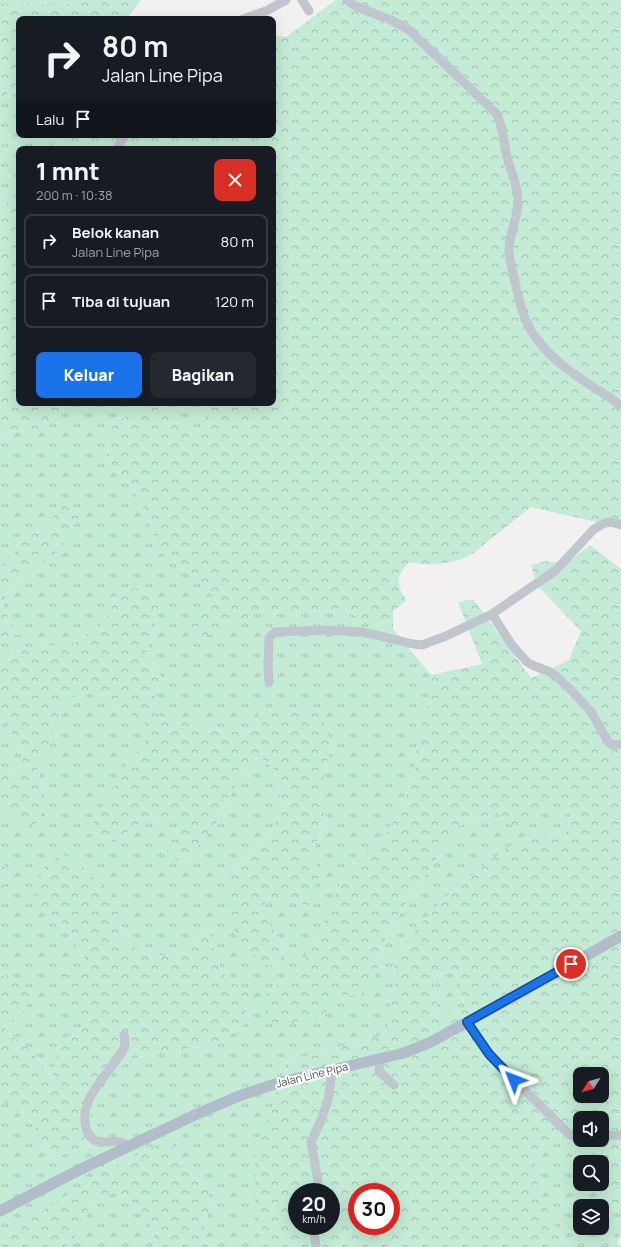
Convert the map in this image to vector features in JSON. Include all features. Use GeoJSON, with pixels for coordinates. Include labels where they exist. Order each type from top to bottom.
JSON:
{"type":"FeatureCollection","features":[{"type":"Feature","properties":{"kind":"main road","name":"Jalan Line Pipa"},"geometry":{"type":"LineString","coordinates":[[0,1211],[79,1170],[197,1114],[239,1096],[281,1082],[404,1053],[431,1042],[621,936]]}},
{"type":"Feature","properties":{"kind":"street"},"geometry":{"type":"LineString","coordinates":[[251,16],[272,8],[286,0]]}},
{"type":"Feature","properties":{"kind":"street"},"geometry":{"type":"LineString","coordinates":[[302,0],[309,11]]}},
{"type":"Feature","properties":{"kind":"street"},"geometry":{"type":"LineString","coordinates":[[347,0],[355,6],[398,24],[412,33],[496,113],[502,126],[507,156],[517,188],[518,202],[509,246],[509,256],[526,320],[536,339],[563,367],[621,406]]}},
{"type":"Feature","properties":{"kind":"street"},"geometry":{"type":"LineString","coordinates":[[270,681],[268,668],[270,638],[275,632],[328,630],[360,632],[422,645],[446,636],[492,614],[556,570],[594,529],[604,523],[610,522],[621,525]]}},
{"type":"Feature","properties":{"kind":"street"},"geometry":{"type":"LineString","coordinates":[[492,614],[511,644],[527,662],[532,666],[550,672],[566,684],[591,712],[607,742],[613,745],[621,744]]}},
{"type":"Feature","properties":{"kind":"street"},"geometry":{"type":"LineString","coordinates":[[467,1022],[484,1048],[502,1069],[569,1134],[573,1136]]}},
{"type":"Feature","properties":{"kind":"street"},"geometry":{"type":"LineString","coordinates":[[124,1035],[124,1048],[100,1080],[90,1099],[84,1116],[87,1131],[94,1140],[100,1142],[121,1142],[130,1146]]}},
{"type":"Feature","properties":{"kind":"street"},"geometry":{"type":"LineString","coordinates":[[380,1059],[379,1071],[394,1085]]}},
{"type":"Feature","properties":{"kind":"street"},"geometry":{"type":"LineString","coordinates":[[318,1183],[311,1142],[328,1100],[331,1081],[330,1071]]}},
{"type":"Feature","properties":{"kind":"street"},"geometry":{"type":"LineString","coordinates":[[609,1136],[621,1135]]}},
{"type":"Feature","properties":{"kind":"street"},"geometry":{"type":"LineString","coordinates":[[314,1235],[316,1247]]}},
{"type":"Feature","properties":{"kind":"green space"},"geometry":{"type":"Polygon","coordinates":[[[0,0],[78,0],[63,5],[0,4],[0,0]]]}},
{"type":"Feature","properties":{"kind":"green space"},"geometry":{"type":"Polygon","coordinates":[[[78,0],[141,0],[129,16],[16,16],[16,90],[0,97],[0,4],[63,5],[78,0]]]}},
{"type":"Feature","properties":{"kind":"green space"},"geometry":{"type":"Polygon","coordinates":[[[336,0],[621,0],[621,526],[531,507],[465,558],[441,564],[409,562],[399,576],[400,590],[407,600],[393,611],[393,629],[348,613],[255,614],[184,646],[191,611],[217,601],[204,585],[157,549],[146,513],[129,484],[106,459],[113,423],[149,406],[165,406],[186,438],[207,427],[204,406],[276,406],[276,146],[52,146],[65,138],[276,138],[276,35],[286,37],[336,0]]]}},
{"type":"Feature","properties":{"kind":"green space"},"geometry":{"type":"Polygon","coordinates":[[[16,90],[16,138],[65,138],[52,146],[16,146],[16,198],[0,205],[0,97],[16,90]]]}},
{"type":"Feature","properties":{"kind":"green space"},"geometry":{"type":"Polygon","coordinates":[[[16,198],[16,406],[61,406],[60,414],[38,429],[0,433],[0,205],[16,198]]]}},
{"type":"Feature","properties":{"kind":"green space"},"geometry":{"type":"Polygon","coordinates":[[[61,406],[149,406],[113,423],[106,459],[129,484],[146,513],[157,549],[204,585],[217,601],[184,645],[255,614],[348,613],[393,629],[431,675],[431,700],[419,720],[414,776],[398,814],[383,838],[363,854],[299,970],[267,992],[336,994],[376,974],[384,942],[409,897],[435,862],[458,826],[497,813],[517,829],[557,799],[570,815],[566,833],[537,835],[508,847],[454,889],[413,932],[394,962],[395,989],[388,1012],[388,1034],[287,1061],[273,1105],[254,1217],[264,1247],[212,1247],[204,1234],[209,1210],[208,1187],[188,1170],[169,1139],[12,1233],[0,1247],[0,1097],[34,1125],[50,1158],[94,1146],[89,1110],[101,1087],[131,1059],[166,1051],[208,1046],[242,1027],[250,995],[223,974],[208,931],[174,957],[147,954],[122,942],[117,901],[40,907],[61,922],[84,957],[88,972],[86,1026],[60,1049],[52,1079],[32,1052],[5,1029],[25,1010],[6,975],[0,977],[0,899],[5,895],[9,870],[0,861],[0,807],[23,828],[46,804],[37,768],[47,750],[65,697],[95,693],[145,724],[145,744],[126,764],[114,842],[146,819],[184,817],[186,867],[193,852],[216,824],[238,780],[258,755],[276,771],[282,806],[271,836],[231,871],[269,967],[285,959],[281,941],[258,909],[274,897],[309,907],[310,858],[327,818],[319,807],[331,741],[259,707],[256,730],[224,732],[189,721],[171,725],[151,709],[161,676],[146,655],[161,603],[119,592],[104,623],[74,643],[15,651],[0,656],[0,638],[19,634],[8,619],[3,605],[9,588],[29,572],[59,502],[48,527],[35,533],[17,546],[11,562],[0,568],[0,433],[38,429],[60,414],[61,406]]]}},
{"type":"Feature","properties":{"kind":"green space"},"geometry":{"type":"Polygon","coordinates":[[[165,406],[204,406],[208,427],[186,438],[165,406]]]}},
{"type":"Feature","properties":{"kind":"green space"},"geometry":{"type":"Polygon","coordinates":[[[60,502],[81,512],[60,550],[9,588],[3,605],[8,619],[19,634],[1,639],[0,568],[11,562],[17,546],[35,533],[48,527],[60,502]]]}},
{"type":"Feature","properties":{"kind":"green space"},"geometry":{"type":"Polygon","coordinates":[[[590,545],[621,569],[621,1212],[615,1210],[609,1191],[609,1155],[605,1155],[606,1147],[609,1147],[609,1111],[573,1111],[573,1134],[533,1152],[543,1200],[564,1247],[264,1247],[254,1217],[255,1157],[287,1061],[388,1034],[388,1012],[395,989],[394,962],[413,932],[454,889],[508,847],[537,835],[566,833],[570,815],[557,800],[517,829],[497,813],[458,826],[435,862],[409,897],[384,942],[376,974],[362,997],[336,994],[322,1019],[290,1023],[272,1022],[264,1008],[267,992],[299,970],[321,928],[342,878],[363,854],[383,838],[398,814],[414,776],[419,720],[431,700],[431,675],[482,664],[458,602],[473,599],[531,678],[569,660],[581,631],[536,584],[531,565],[546,561],[566,564],[590,545]],[[457,972],[434,975],[436,1003],[439,1018],[465,1008],[457,972]]]}},
{"type":"Feature","properties":{"kind":"green space"},"geometry":{"type":"Polygon","coordinates":[[[136,588],[161,603],[146,655],[161,676],[151,709],[171,725],[189,721],[224,732],[256,730],[259,707],[320,712],[331,741],[319,807],[327,817],[310,858],[320,869],[309,907],[274,897],[258,909],[281,941],[285,959],[269,967],[238,942],[227,910],[231,871],[271,836],[282,806],[276,771],[258,755],[238,780],[216,824],[193,852],[186,867],[167,851],[184,817],[146,819],[114,842],[88,833],[126,764],[145,744],[145,724],[95,693],[65,698],[47,750],[37,768],[46,804],[41,821],[23,828],[0,807],[0,777],[19,770],[24,755],[0,716],[0,656],[15,651],[74,643],[104,623],[119,592],[136,588]]]}},
{"type":"Feature","properties":{"kind":"green space"},"geometry":{"type":"Polygon","coordinates":[[[0,716],[24,755],[19,770],[0,777],[0,716]]]}},
{"type":"Feature","properties":{"kind":"green space"},"geometry":{"type":"Polygon","coordinates":[[[62,853],[87,870],[117,901],[122,942],[147,954],[174,957],[208,931],[223,974],[250,995],[242,1027],[208,1046],[166,1051],[131,1059],[101,1087],[89,1110],[94,1146],[50,1158],[34,1125],[0,1097],[0,977],[6,975],[31,992],[25,1010],[5,1029],[32,1052],[52,1079],[59,1049],[86,1026],[57,993],[66,967],[88,972],[84,957],[61,922],[40,907],[33,890],[45,866],[62,853]]]}},
{"type":"Feature","properties":{"kind":"green space"},"geometry":{"type":"Polygon","coordinates":[[[0,861],[9,870],[5,895],[0,899],[0,861]]]}},
{"type":"Feature","properties":{"kind":"green space"},"geometry":{"type":"Polygon","coordinates":[[[458,972],[465,1008],[439,1018],[436,1003],[434,975],[458,972]]]}},
{"type":"Feature","properties":{"kind":"green space"},"geometry":{"type":"Polygon","coordinates":[[[572,1134],[573,1147],[606,1147],[604,1155],[573,1155],[573,1191],[609,1191],[615,1210],[621,1212],[621,1233],[617,1244],[621,1247],[564,1247],[543,1200],[533,1152],[572,1134]]]}},
{"type":"Feature","properties":{"kind":"green space"},"geometry":{"type":"Polygon","coordinates":[[[169,1139],[188,1170],[208,1187],[209,1210],[204,1234],[212,1247],[152,1247],[155,1245],[153,1229],[127,1196],[110,1192],[91,1201],[82,1228],[67,1247],[0,1247],[12,1233],[54,1203],[105,1171],[169,1139]]]}},
{"type":"Feature","properties":{"kind":"green space"},"geometry":{"type":"Polygon","coordinates":[[[110,1192],[127,1196],[153,1229],[155,1245],[152,1247],[67,1247],[82,1228],[91,1201],[110,1192]]]}},
{"type":"Feature","properties":{"kind":"route"},"geometry":{"type":"LineString","coordinates":[[514,1080],[502,1069],[484,1048],[467,1022],[571,964]]}}]}
